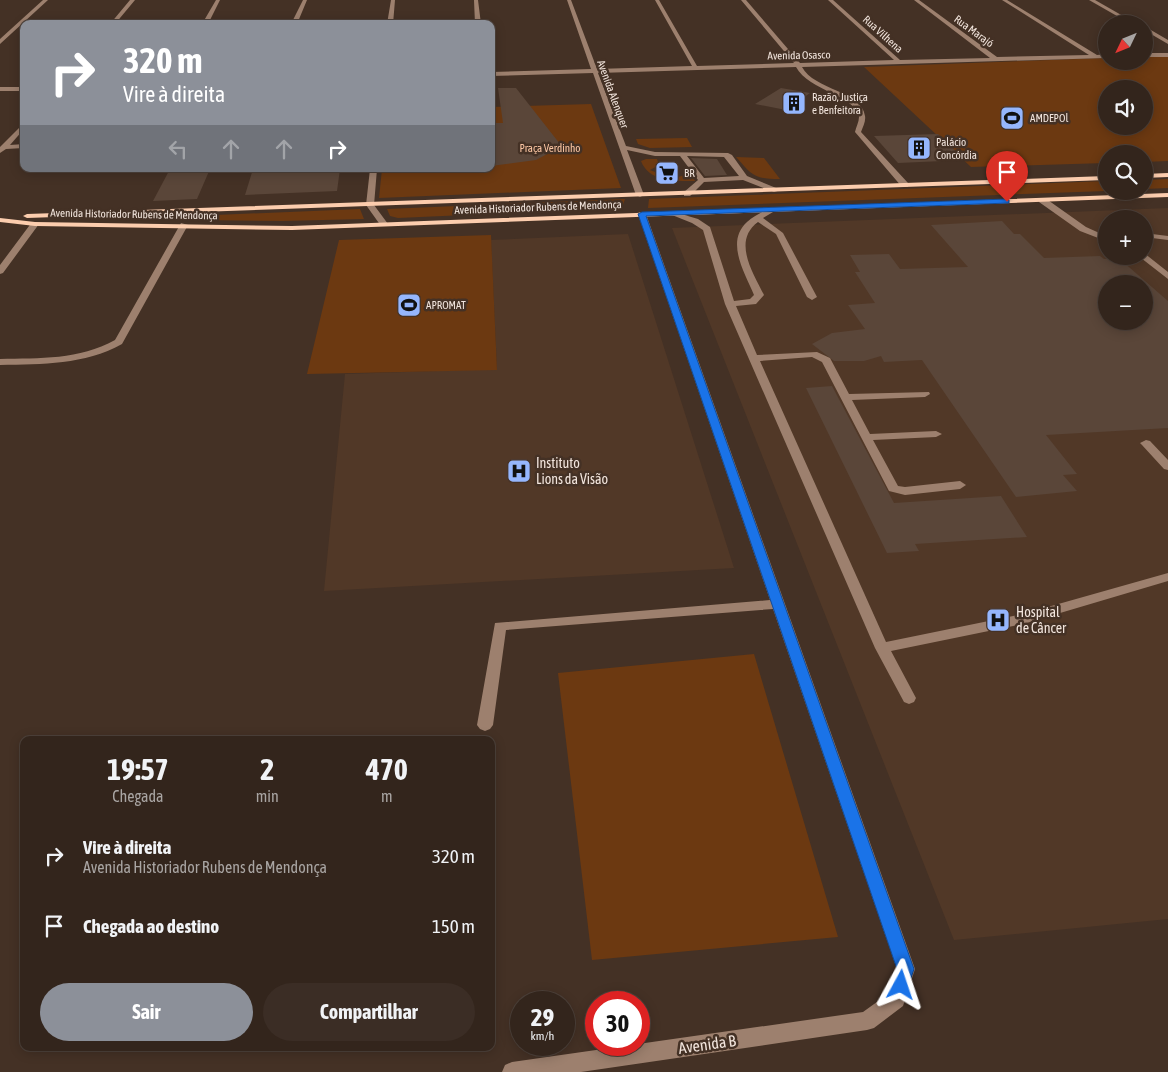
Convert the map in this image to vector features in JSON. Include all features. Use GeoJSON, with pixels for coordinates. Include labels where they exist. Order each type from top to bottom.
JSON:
{"type":"FeatureCollection","features":[{"type":"Feature","properties":{"kind":"main road"},"geometry":{"type":"LineString","coordinates":[[1153,176],[1168,175]]}},
{"type":"Feature","properties":{"kind":"main road","name":"Avenida Historiador Rubens de Mendonça"},"geometry":{"type":"LineString","coordinates":[[0,220],[40,215],[1098,178]]}},
{"type":"Feature","properties":{"kind":"main road","name":"Avenida Historiador Rubens de Mendonça"},"geometry":{"type":"LineString","coordinates":[[0,220],[35,224],[292,228],[1168,195]]}},
{"type":"Feature","properties":{"kind":"main road"},"geometry":{"type":"LineString","coordinates":[[184,225],[190,219],[209,209]]}},
{"type":"Feature","properties":{"kind":"street"},"geometry":{"type":"LineString","coordinates":[[24,20],[46,0]]}},
{"type":"Feature","properties":{"kind":"street"},"geometry":{"type":"LineString","coordinates":[[116,20],[133,0]]}},
{"type":"Feature","properties":{"kind":"street"},"geometry":{"type":"LineString","coordinates":[[208,20],[218,0]]}},
{"type":"Feature","properties":{"kind":"street"},"geometry":{"type":"LineString","coordinates":[[296,20],[305,0]]}},
{"type":"Feature","properties":{"kind":"street"},"geometry":{"type":"LineString","coordinates":[[390,20],[393,0]]}},
{"type":"Feature","properties":{"kind":"street"},"geometry":{"type":"LineString","coordinates":[[476,0],[478,20]]}},
{"type":"Feature","properties":{"kind":"street","name":"Avenida Alenquer"},"geometry":{"type":"LineString","coordinates":[[569,0],[640,195]]}},
{"type":"Feature","properties":{"kind":"street"},"geometry":{"type":"LineString","coordinates":[[658,0],[695,67]]}},
{"type":"Feature","properties":{"kind":"street"},"geometry":{"type":"LineString","coordinates":[[743,0],[798,65],[799,70],[810,80],[846,98],[860,110],[862,118],[858,132],[905,185]]}},
{"type":"Feature","properties":{"kind":"street","name":"Rua Vilhena"},"geometry":{"type":"LineString","coordinates":[[830,0],[900,63]]}},
{"type":"Feature","properties":{"kind":"street"},"geometry":{"type":"LineString","coordinates":[[916,0],[924,0]]}},
{"type":"Feature","properties":{"kind":"street","name":"Rua Marajó"},"geometry":{"type":"LineString","coordinates":[[916,0],[997,60]]}},
{"type":"Feature","properties":{"kind":"street"},"geometry":{"type":"LineString","coordinates":[[1004,0],[1097,57]]}},
{"type":"Feature","properties":{"kind":"street"},"geometry":{"type":"LineString","coordinates":[[1091,0],[1118,15]]}},
{"type":"Feature","properties":{"kind":"street"},"geometry":{"type":"LineString","coordinates":[[0,42],[20,24]]}},
{"type":"Feature","properties":{"kind":"street"},"geometry":{"type":"LineString","coordinates":[[1153,33],[1168,42]]}},
{"type":"Feature","properties":{"kind":"street"},"geometry":{"type":"LineString","coordinates":[[1153,55],[1168,55]]}},
{"type":"Feature","properties":{"kind":"street","name":"Avenida Osasco"},"geometry":{"type":"LineString","coordinates":[[495,74],[1097,57]]}},
{"type":"Feature","properties":{"kind":"street"},"geometry":{"type":"LineString","coordinates":[[0,89],[20,89]]}},
{"type":"Feature","properties":{"kind":"street"},"geometry":{"type":"LineString","coordinates":[[2,149],[20,129]]}},
{"type":"Feature","properties":{"kind":"street"},"geometry":{"type":"LineString","coordinates":[[2,149],[20,147]]}},
{"type":"Feature","properties":{"kind":"street"},"geometry":{"type":"LineString","coordinates":[[622,147],[654,154],[725,155],[729,157],[744,178]]}},
{"type":"Feature","properties":{"kind":"street"},"geometry":{"type":"LineString","coordinates":[[628,163],[654,154]]}},
{"type":"Feature","properties":{"kind":"street"},"geometry":{"type":"LineString","coordinates":[[682,154],[702,180]]}},
{"type":"Feature","properties":{"kind":"street"},"geometry":{"type":"LineString","coordinates":[[373,172],[370,205],[384,224]]}},
{"type":"Feature","properties":{"kind":"street"},"geometry":{"type":"LineString","coordinates":[[687,194],[702,180],[744,178],[777,190]]}},
{"type":"Feature","properties":{"kind":"street"},"geometry":{"type":"LineString","coordinates":[[1042,200],[1083,229],[1098,235]]}},
{"type":"Feature","properties":{"kind":"street"},"geometry":{"type":"LineString","coordinates":[[730,304],[753,302],[758,298],[759,295],[741,252],[746,228],[774,209]]}},
{"type":"Feature","properties":{"kind":"street"},"geometry":{"type":"LineString","coordinates":[[671,213],[695,221],[707,229],[730,304],[882,648],[910,698]]}},
{"type":"Feature","properties":{"kind":"street"},"geometry":{"type":"LineString","coordinates":[[484,725],[500,626],[778,604],[642,214]]}},
{"type":"Feature","properties":{"kind":"street"},"geometry":{"type":"LineString","coordinates":[[759,219],[780,233],[812,297]]}},
{"type":"Feature","properties":{"kind":"street"},"geometry":{"type":"LineString","coordinates":[[0,271],[35,224]]}},
{"type":"Feature","properties":{"kind":"street"},"geometry":{"type":"LineString","coordinates":[[0,362],[83,358],[106,350],[119,342],[184,225]]}},
{"type":"Feature","properties":{"kind":"street"},"geometry":{"type":"LineString","coordinates":[[1153,236],[1168,238]]}},
{"type":"Feature","properties":{"kind":"street"},"geometry":{"type":"LineString","coordinates":[[1153,264],[1168,276]]}},
{"type":"Feature","properties":{"kind":"street"},"geometry":{"type":"LineString","coordinates":[[754,358],[813,354],[821,356],[826,360],[893,488],[905,491],[960,485]]}},
{"type":"Feature","properties":{"kind":"street"},"geometry":{"type":"LineString","coordinates":[[847,397],[925,394]]}},
{"type":"Feature","properties":{"kind":"street"},"geometry":{"type":"LineString","coordinates":[[867,437],[936,434]]}},
{"type":"Feature","properties":{"kind":"street"},"geometry":{"type":"LineString","coordinates":[[1146,443],[1168,467]]}},
{"type":"Feature","properties":{"kind":"street"},"geometry":{"type":"LineString","coordinates":[[882,648],[1023,619],[1168,577]]}},
{"type":"Feature","properties":{"kind":"street","name":"Avenida B"},"geometry":{"type":"LineString","coordinates":[[512,1072],[867,1021],[896,1000],[906,969],[778,604]]}},
{"type":"Feature","properties":{"kind":"shaded area","name":"Hospital de Câncer"},"geometry":{"type":"Polygon","coordinates":[[[1168,208],[1168,919],[954,940],[672,228],[1098,211],[1098,265],[1153,265],[1153,210],[1118,210],[1168,208]]]}},
{"type":"Feature","properties":{"kind":"shaded area","name":"Instituto Lions da Visão"},"geometry":{"type":"Polygon","coordinates":[[[628,234],[734,568],[324,591],[345,374],[497,369],[491,240],[628,234]]]}},
{"type":"Feature","properties":{"kind":"green space","name":"AMDEPOl"},"geometry":{"type":"Polygon","coordinates":[[[1168,53],[1168,161],[1153,162],[1153,145],[1098,145],[1098,163],[971,167],[864,67],[1098,58],[1098,70],[1153,70],[1153,54],[1168,53]]]}},
{"type":"Feature","properties":{"kind":"green space","name":"Praça Verdinho"},"geometry":{"type":"Polygon","coordinates":[[[591,104],[621,188],[379,198],[382,172],[495,172],[495,107],[591,104]]]}},
{"type":"Feature","properties":{"kind":"green space"},"geometry":{"type":"Polygon","coordinates":[[[687,138],[692,147],[650,148],[638,144],[636,139],[687,138]]]}},
{"type":"Feature","properties":{"kind":"green space"},"geometry":{"type":"Polygon","coordinates":[[[736,157],[764,158],[780,179],[755,175],[736,157]]]}},
{"type":"Feature","properties":{"kind":"green space"},"geometry":{"type":"Polygon","coordinates":[[[657,159],[659,165],[650,170],[673,179],[684,175],[693,177],[695,181],[671,180],[656,177],[645,168],[641,161],[657,159]]]}},
{"type":"Feature","properties":{"kind":"green space"},"geometry":{"type":"Polygon","coordinates":[[[1168,179],[1168,188],[1153,189],[1153,180],[1168,179]]]}},
{"type":"Feature","properties":{"kind":"green space"},"geometry":{"type":"Polygon","coordinates":[[[1098,181],[1098,191],[648,208],[649,199],[1098,181]]]}},
{"type":"Feature","properties":{"kind":"green space"},"geometry":{"type":"Polygon","coordinates":[[[625,199],[622,208],[398,218],[390,216],[387,209],[625,199]]]}},
{"type":"Feature","properties":{"kind":"green space"},"geometry":{"type":"Polygon","coordinates":[[[360,209],[364,219],[283,221],[122,219],[360,209]]]}},
{"type":"Feature","properties":{"kind":"green space","name":"APROMAT"},"geometry":{"type":"Polygon","coordinates":[[[491,235],[497,370],[307,374],[339,240],[491,235]]]}},
{"type":"Feature","properties":{"kind":"green space"},"geometry":{"type":"Polygon","coordinates":[[[754,654],[838,937],[592,960],[558,673],[754,654]]]}},
{"type":"Feature","properties":{"kind":"building"},"geometry":{"type":"Polygon","coordinates":[[[498,88],[516,88],[560,144],[551,152],[536,160],[495,165],[495,123],[503,123],[498,88]]]}},
{"type":"Feature","properties":{"kind":"building"},"geometry":{"type":"Polygon","coordinates":[[[781,88],[810,93],[786,110],[755,104],[781,88]]]}},
{"type":"Feature","properties":{"kind":"building","name":"Palácio Concórdia"},"geometry":{"type":"Polygon","coordinates":[[[938,134],[965,160],[898,163],[874,136],[938,134]]]}},
{"type":"Feature","properties":{"kind":"building"},"geometry":{"type":"Polygon","coordinates":[[[691,158],[717,159],[727,175],[705,176],[691,158]]]}},
{"type":"Feature","properties":{"kind":"building"},"geometry":{"type":"Polygon","coordinates":[[[168,172],[209,172],[197,199],[153,201],[168,172]]]}},
{"type":"Feature","properties":{"kind":"building"},"geometry":{"type":"Polygon","coordinates":[[[252,172],[340,172],[337,191],[245,195],[252,172]]]}},
{"type":"Feature","properties":{"kind":"building"},"geometry":{"type":"Polygon","coordinates":[[[1002,221],[1014,234],[1020,234],[1044,258],[1098,256],[1098,265],[1127,265],[1138,275],[1098,275],[1098,330],[1153,330],[1153,288],[1168,301],[1168,428],[1046,435],[1077,474],[1063,475],[1077,491],[1016,497],[922,360],[884,362],[881,356],[864,361],[834,361],[812,344],[832,333],[865,329],[848,305],[875,303],[855,272],[860,272],[850,255],[889,254],[900,269],[968,267],[931,225],[1002,221]]]}},
{"type":"Feature","properties":{"kind":"building"},"geometry":{"type":"Polygon","coordinates":[[[832,386],[894,503],[1001,496],[1027,537],[915,544],[919,551],[887,553],[806,388],[832,386]]]}},
{"type":"Feature","properties":{"kind":"place","name":"Razão, Justiça e Benfeitora"},"geometry":{"type":"Point","coordinates":[794,103]}},
{"type":"Feature","properties":{"kind":"place","name":"AMDEPOl"},"geometry":{"type":"Point","coordinates":[1012,118]}},
{"type":"Feature","properties":{"kind":"place","name":"Palácio Concórdia"},"geometry":{"type":"Point","coordinates":[919,148]}},
{"type":"Feature","properties":{"kind":"place","name":"BR"},"geometry":{"type":"Point","coordinates":[667,173]}},
{"type":"Feature","properties":{"kind":"place","name":"APROMAT"},"geometry":{"type":"Point","coordinates":[409,305]}},
{"type":"Feature","properties":{"kind":"place","name":"Instituto Lions da Visão"},"geometry":{"type":"Point","coordinates":[519,471]}},
{"type":"Feature","properties":{"kind":"place","name":"Hospital de Câncer"},"geometry":{"type":"Point","coordinates":[998,620]}},
{"type":"Feature","properties":{"kind":"route"},"geometry":{"type":"LineString","coordinates":[[901,985],[906,969],[642,214],[1007,202]]}}]}
